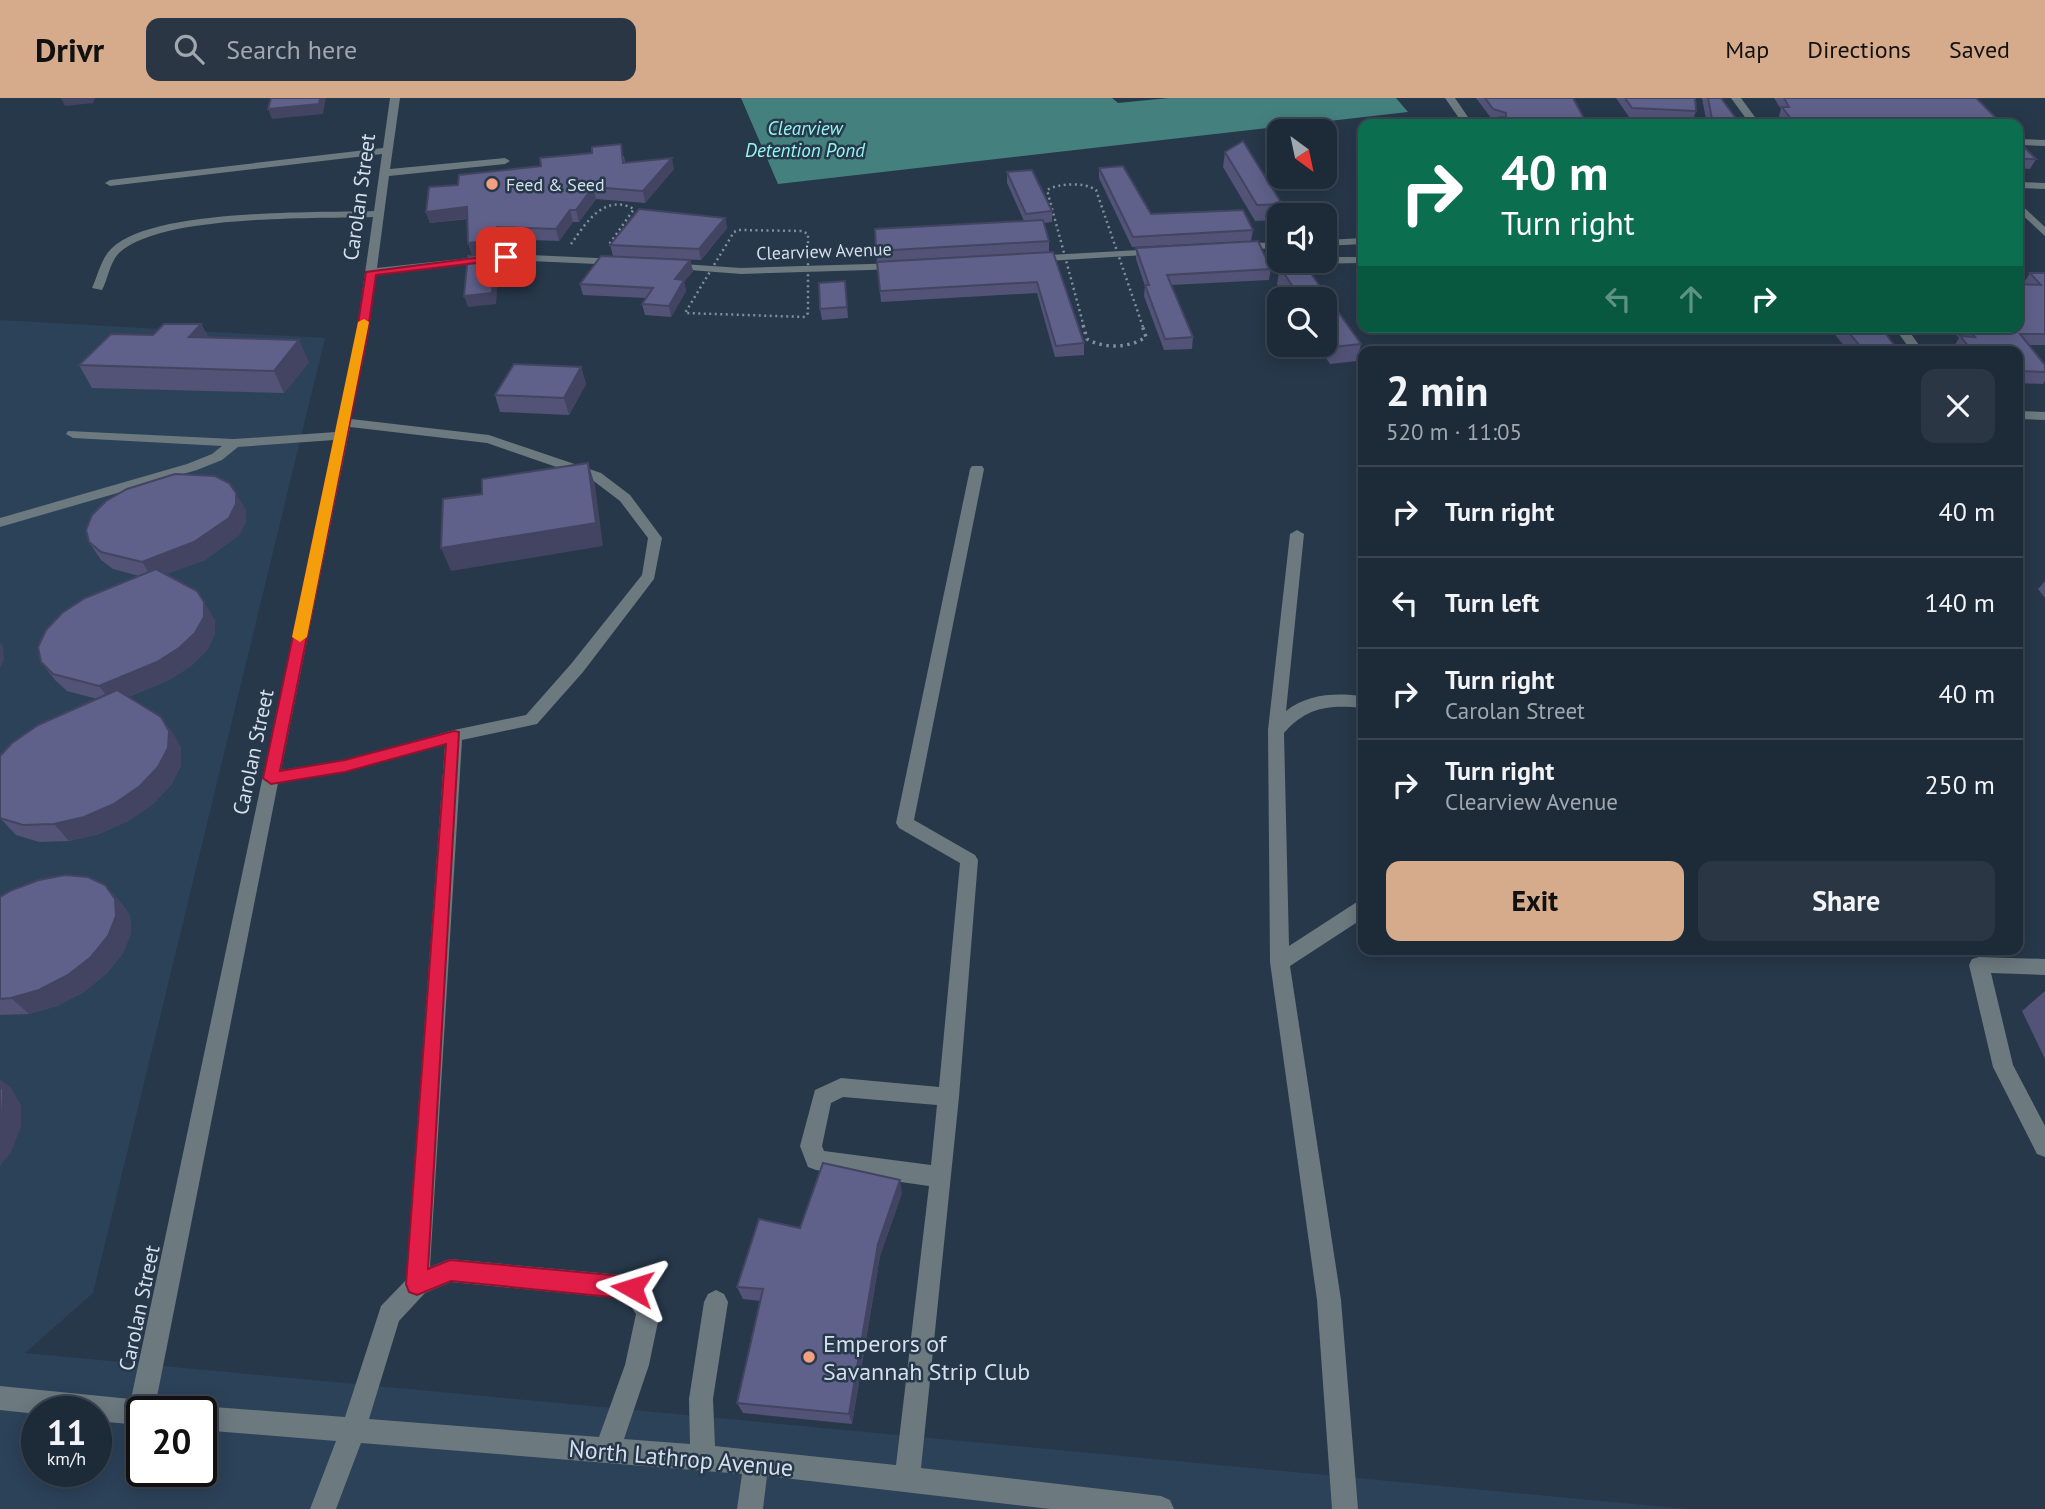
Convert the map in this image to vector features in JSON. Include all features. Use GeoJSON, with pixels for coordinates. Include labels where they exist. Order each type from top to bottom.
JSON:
{"type":"FeatureCollection","features":[{"type":"Feature","properties":{"kind":"street","name":"Carolan Street"},"geometry":{"type":"LineString","coordinates":[[144,1396],[343,429],[372,272],[395,98]]}},
{"type":"Feature","properties":{"kind":"street"},"geometry":{"type":"LineString","coordinates":[[1450,98],[1465,119]]}},
{"type":"Feature","properties":{"kind":"street"},"geometry":{"type":"LineString","coordinates":[[1736,98],[1751,119]]}},
{"type":"Feature","properties":{"kind":"street"},"geometry":{"type":"LineString","coordinates":[[2023,142],[2045,143]]}},
{"type":"Feature","properties":{"kind":"street"},"geometry":{"type":"LineString","coordinates":[[110,183],[388,150]]}},
{"type":"Feature","properties":{"kind":"street"},"geometry":{"type":"LineString","coordinates":[[385,173],[505,161]]}},
{"type":"Feature","properties":{"kind":"street"},"geometry":{"type":"LineString","coordinates":[[2023,185],[2045,186]]}},
{"type":"Feature","properties":{"kind":"street"},"geometry":{"type":"LineString","coordinates":[[2023,210],[2045,233]]}},
{"type":"Feature","properties":{"kind":"street"},"geometry":{"type":"LineString","coordinates":[[97,288],[116,250],[152,231],[198,223],[379,214]]}},
{"type":"Feature","properties":{"kind":"street"},"geometry":{"type":"LineString","coordinates":[[1337,242],[1358,241]]}},
{"type":"Feature","properties":{"kind":"street"},"geometry":{"type":"LineString","coordinates":[[1226,248],[1267,246]]}},
{"type":"Feature","properties":{"kind":"street"},"geometry":{"type":"LineString","coordinates":[[1011,260],[1172,251]]}},
{"type":"Feature","properties":{"kind":"street"},"geometry":{"type":"LineString","coordinates":[[372,272],[506,257],[635,263]]}},
{"type":"Feature","properties":{"kind":"street"},"geometry":{"type":"LineString","coordinates":[[1337,260],[1358,260]]}},
{"type":"Feature","properties":{"kind":"street","name":"Clearview Avenue"},"geometry":{"type":"LineString","coordinates":[[660,265],[741,271],[916,265]]}},
{"type":"Feature","properties":{"kind":"street"},"geometry":{"type":"LineString","coordinates":[[2023,415],[2045,416]]}},
{"type":"Feature","properties":{"kind":"street"},"geometry":{"type":"LineString","coordinates":[[74,434],[234,443],[343,429],[489,439],[596,476],[625,498],[655,538],[649,576],[577,668],[531,720],[454,736],[345,766],[271,778]]}},
{"type":"Feature","properties":{"kind":"street"},"geometry":{"type":"LineString","coordinates":[[0,523],[192,467],[217,457],[234,443]]}},
{"type":"Feature","properties":{"kind":"street"},"geometry":{"type":"LineString","coordinates":[[907,1480],[949,1097],[969,860],[905,823],[976,469]]}},
{"type":"Feature","properties":{"kind":"street"},"geometry":{"type":"LineString","coordinates":[[1297,534],[1276,730],[1280,962],[1329,1300],[1345,1509]]}},
{"type":"Feature","properties":{"kind":"street"},"geometry":{"type":"LineString","coordinates":[[1276,730],[1292,711],[1331,697],[1358,701]]}},
{"type":"Feature","properties":{"kind":"street"},"geometry":{"type":"LineString","coordinates":[[417,1284],[454,736]]}},
{"type":"Feature","properties":{"kind":"street"},"geometry":{"type":"LineString","coordinates":[[1280,962],[1358,908]]}},
{"type":"Feature","properties":{"kind":"street"},"geometry":{"type":"LineString","coordinates":[[2045,967],[1979,965],[2003,1067],[2045,1147]]}},
{"type":"Feature","properties":{"kind":"street"},"geometry":{"type":"LineString","coordinates":[[941,1177],[816,1160],[811,1146],[822,1097],[841,1087],[949,1097]]}},
{"type":"Feature","properties":{"kind":"street"},"geometry":{"type":"LineString","coordinates":[[323,1509],[353,1430],[389,1314],[417,1284],[450,1270],[632,1288],[648,1312],[637,1365],[607,1451]]}},
{"type":"Feature","properties":{"kind":"street"},"geometry":{"type":"LineString","coordinates":[[703,1459],[701,1399],[716,1302]]}},
{"type":"Feature","properties":{"kind":"street"},"geometry":{"type":"LineString","coordinates":[[0,1398],[126,1411]]}},
{"type":"Feature","properties":{"kind":"street","name":"North Lathrop Avenue"},"geometry":{"type":"LineString","coordinates":[[217,1419],[756,1462],[1161,1509]]}},
{"type":"Feature","properties":{"kind":"street"},"geometry":{"type":"LineString","coordinates":[[750,1509],[756,1462]]}},
{"type":"Feature","properties":{"kind":"path"},"geometry":{"type":"LineString","coordinates":[[561,258],[600,207],[608,205],[635,209],[597,261]]}},
{"type":"Feature","properties":{"kind":"shaded area"},"geometry":{"type":"Polygon","coordinates":[[[0,320],[325,338],[93,1293],[25,1353],[1687,1509],[0,1509],[0,320]]]}},
{"type":"Feature","properties":{"kind":"water","name":"Clearview Detention Pond"},"geometry":{"type":"Polygon","coordinates":[[[741,98],[1112,98],[1118,103],[1169,98],[1396,98],[1408,112],[1337,120],[1267,119],[1267,128],[778,184],[741,98]]]}},
{"type":"Feature","properties":{"kind":"building"},"geometry":{"type":"Polygon","coordinates":[[[271,98],[320,98],[319,104],[268,109],[271,98]]]}},
{"type":"Feature","properties":{"kind":"building"},"geometry":{"type":"Polygon","coordinates":[[[1485,98],[1573,98],[1584,119],[1501,119],[1500,117],[1506,117],[1506,113],[1493,109],[1485,98]]]}},
{"type":"Feature","properties":{"kind":"building"},"geometry":{"type":"Polygon","coordinates":[[[1625,98],[1695,98],[1696,111],[1632,108],[1625,98]]]}},
{"type":"Feature","properties":{"kind":"building"},"geometry":{"type":"Polygon","coordinates":[[[1708,98],[1721,98],[1736,119],[1712,119],[1708,98]]]}},
{"type":"Feature","properties":{"kind":"building"},"geometry":{"type":"Polygon","coordinates":[[[1784,98],[1976,98],[1997,119],[1791,119],[1782,107],[1789,107],[1784,98]]]}},
{"type":"Feature","properties":{"kind":"building"},"geometry":{"type":"Polygon","coordinates":[[[1243,141],[1267,180],[1267,189],[1273,189],[1281,203],[1257,205],[1225,152],[1243,141]]]}},
{"type":"Feature","properties":{"kind":"building"},"geometry":{"type":"Polygon","coordinates":[[[621,144],[623,163],[672,158],[643,191],[593,187],[576,210],[570,210],[556,229],[497,227],[496,240],[468,243],[467,207],[426,212],[429,187],[458,185],[459,175],[541,166],[540,158],[592,153],[592,147],[621,144]]]}},
{"type":"Feature","properties":{"kind":"building"},"geometry":{"type":"Polygon","coordinates":[[[2023,146],[2036,159],[2023,159],[2023,146]]]}},
{"type":"Feature","properties":{"kind":"building"},"geometry":{"type":"Polygon","coordinates":[[[1123,166],[1151,214],[1243,210],[1253,230],[1133,237],[1099,168],[1123,166]]]}},
{"type":"Feature","properties":{"kind":"building"},"geometry":{"type":"Polygon","coordinates":[[[1032,170],[1052,211],[1026,214],[1007,172],[1032,170]]]}},
{"type":"Feature","properties":{"kind":"building"},"geometry":{"type":"Polygon","coordinates":[[[639,209],[725,218],[699,249],[610,245],[639,209]]]}},
{"type":"Feature","properties":{"kind":"building"},"geometry":{"type":"Polygon","coordinates":[[[1043,220],[1049,241],[876,251],[875,229],[1043,220]]]}},
{"type":"Feature","properties":{"kind":"building"},"geometry":{"type":"Polygon","coordinates":[[[1258,241],[1267,260],[1267,269],[1167,275],[1193,337],[1165,339],[1145,285],[1149,285],[1136,248],[1258,241]]]}},
{"type":"Feature","properties":{"kind":"building"},"geometry":{"type":"Polygon","coordinates":[[[1053,252],[1084,343],[1056,346],[1037,282],[880,291],[877,262],[1053,252]]]}},
{"type":"Feature","properties":{"kind":"building"},"geometry":{"type":"Polygon","coordinates":[[[495,253],[492,293],[464,296],[468,256],[495,253]]]}},
{"type":"Feature","properties":{"kind":"building"},"geometry":{"type":"Polygon","coordinates":[[[601,256],[690,260],[675,279],[684,280],[669,306],[642,304],[653,288],[580,284],[601,256]]]}},
{"type":"Feature","properties":{"kind":"building"},"geometry":{"type":"Polygon","coordinates":[[[1284,273],[1311,273],[1321,287],[1293,287],[1284,273]]]}},
{"type":"Feature","properties":{"kind":"building"},"geometry":{"type":"Polygon","coordinates":[[[2030,273],[2045,273],[2045,334],[2020,334],[2045,365],[2045,372],[2023,371],[2023,346],[1968,346],[1960,336],[1975,337],[1972,333],[2023,333],[2023,284],[2041,285],[2030,273]]]}},
{"type":"Feature","properties":{"kind":"building"},"geometry":{"type":"Polygon","coordinates":[[[845,281],[847,307],[820,309],[819,283],[845,281]]]}},
{"type":"Feature","properties":{"kind":"building"},"geometry":{"type":"Polygon","coordinates":[[[1337,310],[1361,344],[1337,347],[1337,310]]]}},
{"type":"Feature","properties":{"kind":"building"},"geometry":{"type":"Polygon","coordinates":[[[164,324],[201,324],[189,337],[299,340],[274,371],[79,365],[111,334],[153,335],[164,324]]]}},
{"type":"Feature","properties":{"kind":"building"},"geometry":{"type":"Polygon","coordinates":[[[1849,333],[1885,333],[1895,346],[1860,346],[1849,333]]]}},
{"type":"Feature","properties":{"kind":"building"},"geometry":{"type":"Polygon","coordinates":[[[514,364],[581,367],[564,398],[495,395],[514,364]]]}},
{"type":"Feature","properties":{"kind":"building"},"geometry":{"type":"Polygon","coordinates":[[[588,463],[596,523],[441,548],[443,499],[482,494],[482,479],[588,463]]]}},
{"type":"Feature","properties":{"kind":"building"},"geometry":{"type":"Polygon","coordinates":[[[175,474],[215,476],[229,483],[236,493],[236,504],[229,518],[194,542],[142,562],[101,552],[89,542],[86,530],[92,515],[106,501],[127,489],[175,474]]]}},
{"type":"Feature","properties":{"kind":"building"},"geometry":{"type":"Polygon","coordinates":[[[156,569],[197,591],[204,602],[204,617],[195,633],[179,648],[157,662],[99,686],[53,674],[41,662],[38,647],[46,630],[62,613],[85,598],[156,569]]]}},
{"type":"Feature","properties":{"kind":"building"},"geometry":{"type":"Polygon","coordinates":[[[117,690],[161,717],[169,731],[168,748],[158,767],[140,786],[114,804],[84,817],[54,824],[23,825],[0,818],[0,756],[12,743],[38,725],[117,690]]]}},
{"type":"Feature","properties":{"kind":"building"},"geometry":{"type":"Polygon","coordinates":[[[65,875],[88,877],[105,885],[115,899],[116,916],[108,936],[91,957],[68,975],[39,990],[0,999],[0,897],[39,880],[65,875]]]}},
{"type":"Feature","properties":{"kind":"building"},"geometry":{"type":"Polygon","coordinates":[[[0,1085],[3,1090],[0,1116],[0,1085]]]}},
{"type":"Feature","properties":{"kind":"building","name":"Emperors of Savannah Strip Club"},"geometry":{"type":"Polygon","coordinates":[[[823,1163],[900,1180],[878,1244],[849,1414],[737,1403],[763,1289],[737,1287],[759,1219],[800,1228],[823,1163]]]}},
{"type":"Feature","properties":{"kind":"slow traffic"},"geometry":{"type":"LineString","coordinates":[[300,637],[364,322]]}},
{"type":"Feature","properties":{"kind":"place","name":"Feed & Seed"},"geometry":{"type":"Point","coordinates":[492,184]}},
{"type":"Feature","properties":{"kind":"place","name":"Emperors of Savannah Strip Club"},"geometry":{"type":"Point","coordinates":[809,1357]}},
{"type":"Feature","properties":{"kind":"route"},"geometry":{"type":"LineString","coordinates":[[506,257],[372,272],[362,337],[271,778],[345,766],[454,736],[417,1284],[450,1270],[632,1288]]}}]}
